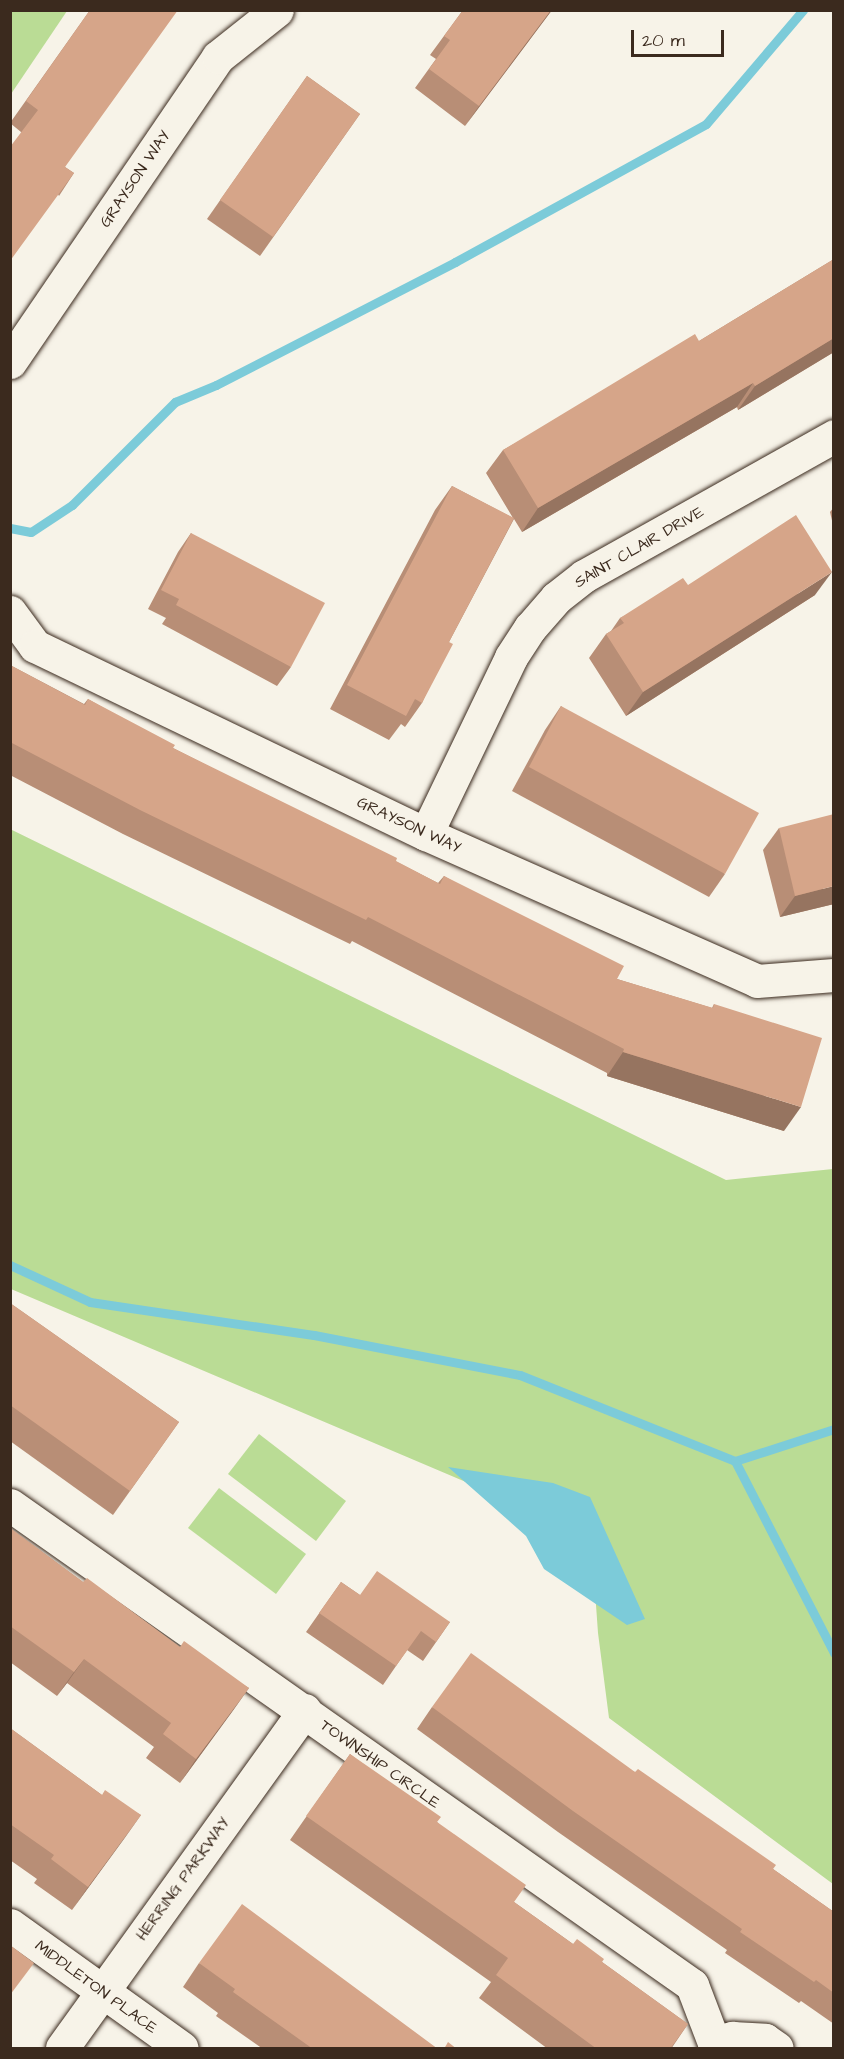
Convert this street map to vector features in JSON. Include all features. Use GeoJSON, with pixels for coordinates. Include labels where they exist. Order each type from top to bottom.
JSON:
{"type":"FeatureCollection","features":[{"type":"Feature","properties":{"kind":"street","name":"GRAYSON WAY"},"geometry":{"type":"LineString","coordinates":[[10,362],[218,57],[277,10]]}},
{"type":"Feature","properties":{"kind":"street","name":"SAINT CLAIR DRIVE"},"geometry":{"type":"LineString","coordinates":[[426,834],[511,657],[530,628],[556,598],[584,576],[834,436]]}},
{"type":"Feature","properties":{"kind":"street","name":"GRAYSON WAY"},"geometry":{"type":"LineString","coordinates":[[10,612],[34,646],[426,834],[757,981],[834,975]]}},
{"type":"Feature","properties":{"kind":"street","name":"TOWNSHIP CIRCLE"},"geometry":{"type":"LineString","coordinates":[[10,1505],[692,1984],[715,2046]]}},
{"type":"Feature","properties":{"kind":"street","name":"HERRING PARKWAY"},"geometry":{"type":"LineString","coordinates":[[62,2049],[305,1710]]}},
{"type":"Feature","properties":{"kind":"street","name":"MIDDLETON PLACE"},"geometry":{"type":"LineString","coordinates":[[10,1925],[182,2049]]}},
{"type":"Feature","properties":{"kind":"street"},"geometry":{"type":"LineString","coordinates":[[715,2046],[732,2038],[765,2040],[777,2049]]}},
{"type":"Feature","properties":{"kind":"green space"},"geometry":{"type":"Polygon","coordinates":[[[10,11],[67,11],[11,94],[10,11]]]}},
{"type":"Feature","properties":{"kind":"green space"},"geometry":{"type":"Polygon","coordinates":[[[10,829],[726,1180],[833,1169],[833,1884],[609,1718],[598,1633],[591,1535],[11,1289],[10,829]]]}},
{"type":"Feature","properties":{"kind":"green space"},"geometry":{"type":"Polygon","coordinates":[[[259,1434],[346,1501],[316,1541],[228,1474],[259,1434]]]}},
{"type":"Feature","properties":{"kind":"green space"},"geometry":{"type":"Polygon","coordinates":[[[219,1488],[306,1554],[276,1594],[188,1528],[219,1488]]]}},
{"type":"Feature","properties":{"kind":"water"},"geometry":{"type":"Polygon","coordinates":[[[448,1467],[553,1483],[590,1497],[645,1619],[627,1625],[544,1569],[526,1536],[448,1467]]]}},
{"type":"Feature","properties":{"kind":"building"},"geometry":{"type":"Polygon","coordinates":[[[90,10],[178,10],[65,167],[74,173],[10,261],[10,147],[38,110],[26,101],[90,10]]]}},
{"type":"Feature","properties":{"kind":"building"},"geometry":{"type":"Polygon","coordinates":[[[463,10],[551,10],[479,106],[429,69],[450,40],[444,36],[463,10]]]}},
{"type":"Feature","properties":{"kind":"building"},"geometry":{"type":"Polygon","coordinates":[[[307,76],[360,114],[273,237],[220,200],[307,76]]]}},
{"type":"Feature","properties":{"kind":"building"},"geometry":{"type":"Polygon","coordinates":[[[834,259],[834,338],[755,386],[753,383],[538,508],[503,450],[695,334],[699,341],[834,259]]]}},
{"type":"Feature","properties":{"kind":"building"},"geometry":{"type":"Polygon","coordinates":[[[452,486],[514,518],[449,642],[453,644],[422,703],[415,699],[406,716],[347,685],[452,486]]]}},
{"type":"Feature","properties":{"kind":"building"},"geometry":{"type":"Polygon","coordinates":[[[796,515],[832,572],[643,692],[606,634],[624,623],[620,618],[683,578],[688,585],[796,515]]]}},
{"type":"Feature","properties":{"kind":"building"},"geometry":{"type":"Polygon","coordinates":[[[191,533],[325,603],[291,667],[176,605],[179,599],[161,590],[191,533]]]}},
{"type":"Feature","properties":{"kind":"building"},"geometry":{"type":"Polygon","coordinates":[[[10,665],[85,705],[88,699],[175,745],[173,748],[397,858],[396,861],[440,884],[444,876],[624,966],[617,979],[713,1008],[714,1004],[822,1038],[801,1107],[623,1052],[624,1049],[368,917],[366,920],[140,810],[10,742],[10,665]]]}},
{"type":"Feature","properties":{"kind":"building"},"geometry":{"type":"Polygon","coordinates":[[[561,706],[759,813],[725,874],[529,767],[561,706]]]}},
{"type":"Feature","properties":{"kind":"building"},"geometry":{"type":"Polygon","coordinates":[[[834,814],[834,886],[795,896],[779,828],[834,814]]]}},
{"type":"Feature","properties":{"kind":"building"},"geometry":{"type":"Polygon","coordinates":[[[10,1303],[179,1422],[130,1491],[10,1405],[10,1303]]]}},
{"type":"Feature","properties":{"kind":"building"},"geometry":{"type":"Polygon","coordinates":[[[10,1528],[83,1582],[87,1578],[180,1647],[184,1641],[249,1688],[196,1759],[163,1734],[171,1723],[84,1659],[74,1672],[10,1626],[10,1528]]]}},
{"type":"Feature","properties":{"kind":"building"},"geometry":{"type":"Polygon","coordinates":[[[377,1571],[450,1622],[436,1642],[421,1631],[396,1666],[319,1613],[341,1582],[360,1595],[377,1571]]]}},
{"type":"Feature","properties":{"kind":"building"},"geometry":{"type":"Polygon","coordinates":[[[471,1653],[635,1772],[638,1769],[776,1865],[773,1869],[834,1912],[834,1993],[740,1932],[742,1929],[573,1811],[432,1707],[471,1653]]]}},
{"type":"Feature","properties":{"kind":"building"},"geometry":{"type":"Polygon","coordinates":[[[10,1728],[102,1795],[105,1790],[141,1815],[88,1887],[51,1859],[54,1855],[10,1824],[10,1728]]]}},
{"type":"Feature","properties":{"kind":"building"},"geometry":{"type":"Polygon","coordinates":[[[350,1754],[441,1817],[437,1822],[526,1885],[514,1902],[573,1944],[577,1939],[604,1959],[602,1962],[688,2024],[670,2049],[597,2049],[496,1975],[508,1958],[306,1816],[350,1754]]]}},
{"type":"Feature","properties":{"kind":"building"},"geometry":{"type":"Polygon","coordinates":[[[242,1904],[438,2049],[313,2049],[233,1992],[235,1989],[199,1963],[242,1904]]]}},
{"type":"Feature","properties":{"kind":"building"},"geometry":{"type":"Polygon","coordinates":[[[10,1945],[34,1963],[10,1995],[10,1945]]]}},
{"type":"Feature","properties":{"kind":"building"},"geometry":{"type":"Polygon","coordinates":[[[448,2042],[457,2049],[444,2049],[448,2042]]]}},
{"type":"Feature","properties":{"kind":"waterway"},"geometry":{"type":"LineString","coordinates":[[10,528],[31,532],[72,505],[175,402],[216,385],[455,262],[706,124],[803,10]]}},
{"type":"Feature","properties":{"kind":"waterway"},"geometry":{"type":"LineString","coordinates":[[10,1265],[90,1302],[314,1335],[520,1375],[735,1461],[834,1429]]}},
{"type":"Feature","properties":{"kind":"waterway"},"geometry":{"type":"LineString","coordinates":[[735,1461],[834,1653]]}}]}
